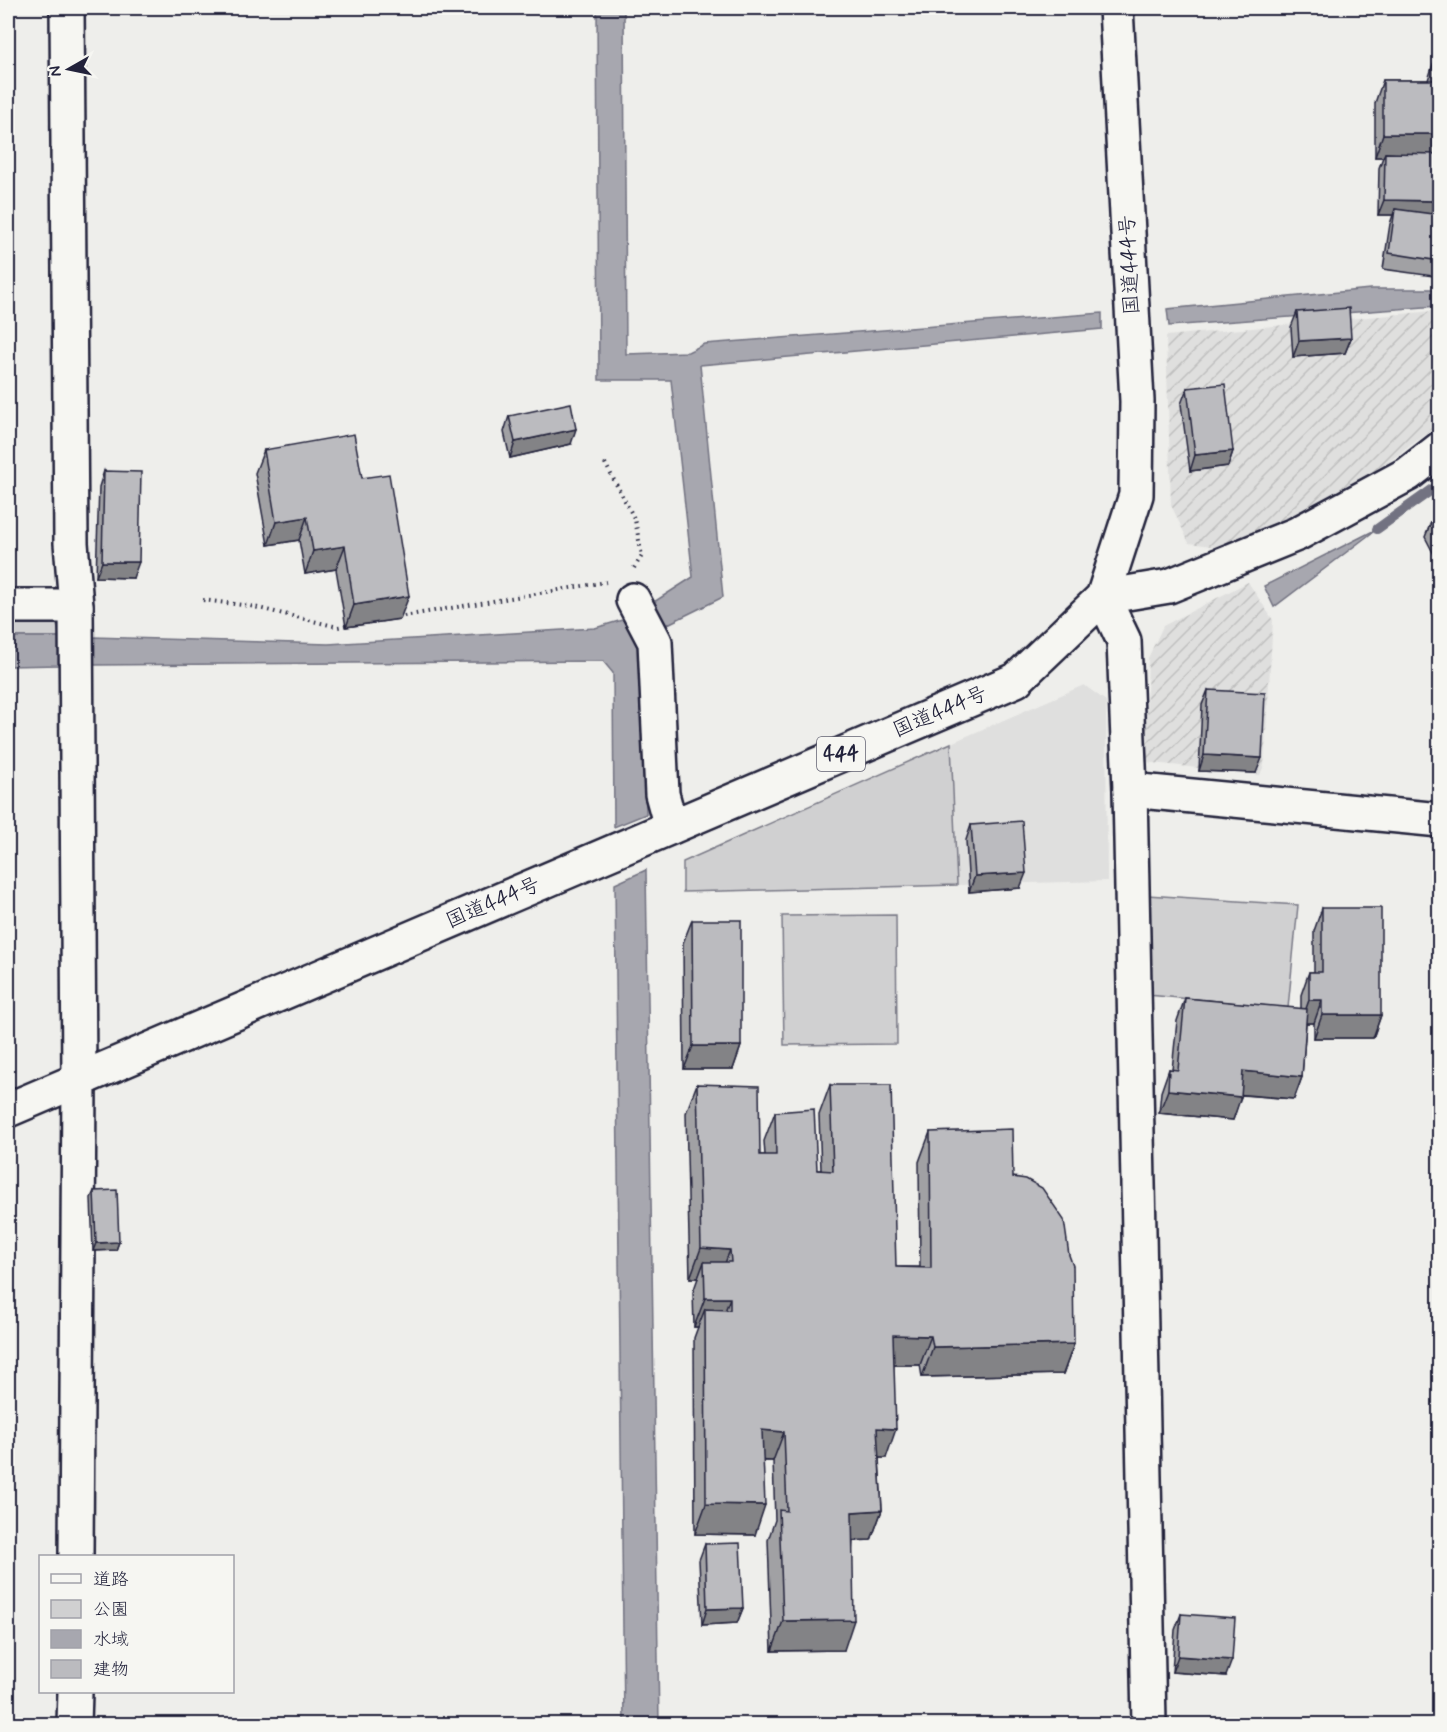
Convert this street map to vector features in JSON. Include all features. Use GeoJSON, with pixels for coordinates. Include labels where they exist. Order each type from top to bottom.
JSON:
{"type":"FeatureCollection","features":[{"type":"Feature","properties":{"kind":"main road"},"geometry":{"type":"LineString","coordinates":[[67,8],[70,543],[76,606],[79,1079],[76,1555]]}},
{"type":"Feature","properties":{"kind":"main road","name":"国道444号"},"geometry":{"type":"LineString","coordinates":[[8,1110],[1016,680],[1103,597],[1136,495],[1137,401],[1116,8]]}},
{"type":"Feature","properties":{"kind":"main road"},"geometry":{"type":"LineString","coordinates":[[1149,1725],[1130,790],[1124,641],[1103,597],[1169,586],[1297,534],[1408,474],[1440,448]]}},
{"type":"Feature","properties":{"kind":"main road"},"geometry":{"type":"LineString","coordinates":[[630,589],[656,642],[662,794],[671,827]]}},
{"type":"Feature","properties":{"kind":"main road"},"geometry":{"type":"LineString","coordinates":[[8,606],[76,606]]}},
{"type":"Feature","properties":{"kind":"main road"},"geometry":{"type":"LineString","coordinates":[[1130,790],[1440,820]]}},
{"type":"Feature","properties":{"kind":"main road"},"geometry":{"type":"LineString","coordinates":[[75,1693],[75,1725]]}},
{"type":"Feature","properties":{"kind":"path"},"geometry":{"type":"LineString","coordinates":[[396,617],[630,589],[642,556],[641,547],[635,520],[605,464]]}},
{"type":"Feature","properties":{"kind":"path"},"geometry":{"type":"LineString","coordinates":[[203,600],[250,606],[338,627],[350,625]]}},
{"type":"Feature","properties":{"kind":"shaded area"},"geometry":{"type":"Polygon","coordinates":[[[1433,311],[1439,323],[1439,424],[1382,467],[1233,549],[1189,543],[1171,505],[1166,336],[1433,311]]]}},
{"type":"Feature","properties":{"kind":"shaded area"},"geometry":{"type":"Polygon","coordinates":[[[1248,582],[1273,620],[1264,765],[1260,775],[1145,762],[1148,658],[1163,626],[1248,582]]]}},
{"type":"Feature","properties":{"kind":"shaded area"},"geometry":{"type":"Polygon","coordinates":[[[1084,685],[1106,701],[1107,881],[957,885],[951,743],[1084,685]]]}},
{"type":"Feature","properties":{"kind":"green space"},"geometry":{"type":"Polygon","coordinates":[[[8,621],[56,621],[60,637],[8,637],[8,621]]]}},
{"type":"Feature","properties":{"kind":"green space"},"geometry":{"type":"Polygon","coordinates":[[[951,743],[957,885],[683,892],[683,862],[951,743]]]}},
{"type":"Feature","properties":{"kind":"green space"},"geometry":{"type":"Polygon","coordinates":[[[1147,895],[1298,905],[1288,1008],[1148,995],[1147,895]]]}},
{"type":"Feature","properties":{"kind":"green space"},"geometry":{"type":"Polygon","coordinates":[[[896,915],[897,1044],[784,1045],[782,916],[896,915]]]}},
{"type":"Feature","properties":{"kind":"water"},"geometry":{"type":"Polygon","coordinates":[[[597,8],[624,8],[626,354],[688,352],[704,344],[1102,313],[1102,329],[700,365],[723,597],[670,623],[642,641],[646,814],[614,827],[613,673],[603,661],[93,665],[93,637],[328,644],[595,628],[629,618],[693,577],[671,380],[599,380],[597,8]]]}},
{"type":"Feature","properties":{"kind":"water"},"geometry":{"type":"Polygon","coordinates":[[[1370,289],[1439,289],[1439,310],[1438,306],[1169,326],[1167,309],[1370,289]]]}},
{"type":"Feature","properties":{"kind":"water"},"geometry":{"type":"Polygon","coordinates":[[[1377,529],[1274,607],[1264,586],[1377,529]]]}},
{"type":"Feature","properties":{"kind":"water"},"geometry":{"type":"Polygon","coordinates":[[[8,637],[60,637],[60,665],[8,666],[8,637]]]}},
{"type":"Feature","properties":{"kind":"water"},"geometry":{"type":"Polygon","coordinates":[[[646,870],[659,1724],[624,1724],[615,884],[646,870]]]}},
{"type":"Feature","properties":{"kind":"building"},"geometry":{"type":"Polygon","coordinates":[[[1436,55],[1440,55],[1440,134],[1383,134],[1383,80],[1436,80],[1436,55]]]}},
{"type":"Feature","properties":{"kind":"building"},"geometry":{"type":"Polygon","coordinates":[[[1385,153],[1440,154],[1437,201],[1384,200],[1385,153]]]}},
{"type":"Feature","properties":{"kind":"building"},"geometry":{"type":"Polygon","coordinates":[[[1395,209],[1440,215],[1440,261],[1389,253],[1395,209]]]}},
{"type":"Feature","properties":{"kind":"building"},"geometry":{"type":"Polygon","coordinates":[[[1349,308],[1351,338],[1299,341],[1297,312],[1349,308]]]}},
{"type":"Feature","properties":{"kind":"building"},"geometry":{"type":"Polygon","coordinates":[[[1225,384],[1233,451],[1195,455],[1187,388],[1225,384]]]}},
{"type":"Feature","properties":{"kind":"building"},"geometry":{"type":"Polygon","coordinates":[[[571,403],[576,429],[515,442],[509,416],[571,403]]]}},
{"type":"Feature","properties":{"kind":"building"},"geometry":{"type":"Polygon","coordinates":[[[354,434],[362,478],[389,474],[409,596],[354,605],[345,546],[313,551],[307,517],[276,522],[264,450],[354,434]]]}},
{"type":"Feature","properties":{"kind":"building"},"geometry":{"type":"Polygon","coordinates":[[[104,471],[141,472],[139,562],[102,562],[104,471]]]}},
{"type":"Feature","properties":{"kind":"building"},"geometry":{"type":"Polygon","coordinates":[[[1440,517],[1440,539],[1431,522],[1440,517]]]}},
{"type":"Feature","properties":{"kind":"building"},"geometry":{"type":"Polygon","coordinates":[[[1208,690],[1265,693],[1262,758],[1204,755],[1208,690]]]}},
{"type":"Feature","properties":{"kind":"building"},"geometry":{"type":"Polygon","coordinates":[[[1022,821],[1026,873],[975,876],[971,825],[1022,821]]]}},
{"type":"Feature","properties":{"kind":"building"},"geometry":{"type":"Polygon","coordinates":[[[1322,908],[1381,908],[1381,1015],[1322,1015],[1322,1000],[1309,1000],[1309,972],[1322,972],[1322,908]]]}},
{"type":"Feature","properties":{"kind":"building"},"geometry":{"type":"Polygon","coordinates":[[[692,920],[741,920],[741,1046],[693,1046],[692,920]]]}},
{"type":"Feature","properties":{"kind":"building"},"geometry":{"type":"Polygon","coordinates":[[[1185,998],[1307,1009],[1302,1077],[1243,1071],[1241,1097],[1168,1090],[1169,1069],[1178,1070],[1185,998]]]}},
{"type":"Feature","properties":{"kind":"building"},"geometry":{"type":"Polygon","coordinates":[[[697,1084],[759,1086],[760,1155],[776,1155],[775,1112],[814,1109],[817,1170],[833,1171],[830,1085],[891,1085],[896,1267],[931,1268],[930,1132],[1012,1129],[1013,1177],[1026,1179],[1042,1188],[1064,1220],[1069,1255],[1073,1266],[1074,1344],[933,1347],[931,1336],[893,1335],[896,1429],[877,1428],[882,1510],[852,1512],[854,1620],[783,1621],[779,1510],[787,1511],[784,1432],[762,1430],[765,1505],[706,1504],[705,1309],[730,1310],[730,1298],[705,1298],[704,1262],[731,1262],[730,1250],[701,1248],[697,1084]]]}},
{"type":"Feature","properties":{"kind":"building"},"geometry":{"type":"Polygon","coordinates":[[[117,1190],[119,1242],[96,1243],[94,1191],[117,1190]]]}},
{"type":"Feature","properties":{"kind":"building"},"geometry":{"type":"Polygon","coordinates":[[[740,1543],[743,1608],[707,1609],[705,1544],[740,1543]]]}},
{"type":"Feature","properties":{"kind":"building"},"geometry":{"type":"Polygon","coordinates":[[[1181,1614],[1235,1618],[1232,1660],[1178,1656],[1181,1614]]]}},
{"type":"Feature","properties":{"kind":"waterway"},"geometry":{"type":"LineString","coordinates":[[1377,529],[1440,484]]}}]}
